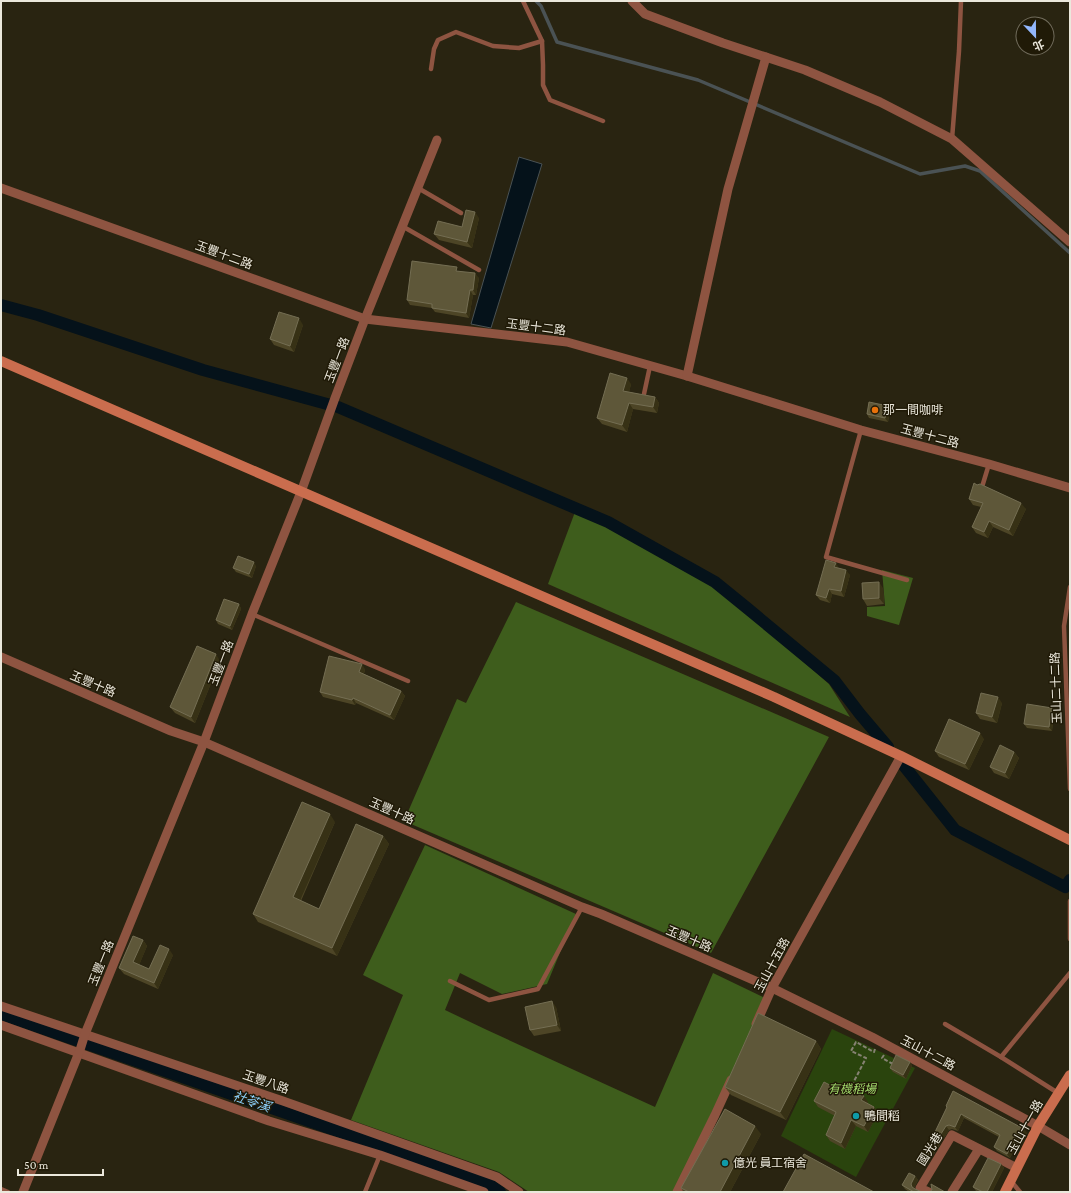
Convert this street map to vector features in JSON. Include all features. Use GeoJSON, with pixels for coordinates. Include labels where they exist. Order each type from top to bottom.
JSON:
{"type":"FeatureCollection","features":[{"type":"Feature","properties":{"kind":"main road"},"geometry":{"type":"LineString","coordinates":[[1,361],[760,691],[901,756],[1070,840]]}},
{"type":"Feature","properties":{"kind":"main road","name":"玉山十一路"},"geometry":{"type":"LineString","coordinates":[[1004,1192],[1038,1126],[1070,1075]]}},
{"type":"Feature","properties":{"kind":"street"},"geometry":{"type":"LineString","coordinates":[[632,1],[645,14],[723,43],[805,70],[880,102],[952,139],[1070,242]]}},
{"type":"Feature","properties":{"kind":"street"},"geometry":{"type":"LineString","coordinates":[[687,376],[728,189],[766,57]]}},
{"type":"Feature","properties":{"kind":"street","name":"玉豐一路"},"geometry":{"type":"LineString","coordinates":[[23,1192],[84,1037],[204,742],[252,614],[301,492],[328,415],[365,318],[437,140]]}},
{"type":"Feature","properties":{"kind":"street","name":"玉豐十二路"},"geometry":{"type":"LineString","coordinates":[[1,188],[365,318],[567,342],[687,376],[861,430],[989,464],[1070,488]]}},
{"type":"Feature","properties":{"kind":"street","name":"玉豐十路"},"geometry":{"type":"LineString","coordinates":[[1,657],[171,731],[204,742],[772,988]]}},
{"type":"Feature","properties":{"kind":"street","name":"玉山十五路"},"geometry":{"type":"LineString","coordinates":[[753,1030],[772,988],[901,756]]}},
{"type":"Feature","properties":{"kind":"street","name":"玉山十二路"},"geometry":{"type":"LineString","coordinates":[[772,988],[879,1041],[1038,1126],[1070,1145]]}},
{"type":"Feature","properties":{"kind":"street","name":"玉豐八路"},"geometry":{"type":"LineString","coordinates":[[1,1006],[84,1037],[284,1101],[497,1177],[519,1192]]}},
{"type":"Feature","properties":{"kind":"street"},"geometry":{"type":"LineString","coordinates":[[1,1024],[269,1121],[380,1155],[484,1192]]}},
{"type":"Feature","properties":{"kind":"street"},"geometry":{"type":"LineString","coordinates":[[677,1192],[734,1073]]}},
{"type":"Feature","properties":{"kind":"street","name":"國光巷"},"geometry":{"type":"LineString","coordinates":[[929,1192],[920,1188],[952,1135],[1016,1168]]}},
{"type":"Feature","properties":{"kind":"street"},"geometry":{"type":"LineString","coordinates":[[952,1192],[979,1149]]}},
{"type":"Feature","properties":{"kind":"lane"},"geometry":{"type":"LineString","coordinates":[[523,1],[542,41],[543,85],[550,100],[603,121]]}},
{"type":"Feature","properties":{"kind":"lane"},"geometry":{"type":"LineString","coordinates":[[952,139],[959,51],[961,1]]}},
{"type":"Feature","properties":{"kind":"lane"},"geometry":{"type":"LineString","coordinates":[[430,69],[434,49],[438,40],[456,32],[493,46],[519,48],[542,41]]}},
{"type":"Feature","properties":{"kind":"lane"},"geometry":{"type":"LineString","coordinates":[[418,188],[460,213]]}},
{"type":"Feature","properties":{"kind":"lane"},"geometry":{"type":"LineString","coordinates":[[402,226],[479,270]]}},
{"type":"Feature","properties":{"kind":"lane"},"geometry":{"type":"LineString","coordinates":[[644,394],[650,366]]}},
{"type":"Feature","properties":{"kind":"lane"},"geometry":{"type":"LineString","coordinates":[[861,430],[826,557],[907,580]]}},
{"type":"Feature","properties":{"kind":"lane"},"geometry":{"type":"LineString","coordinates":[[982,487],[989,464]]}},
{"type":"Feature","properties":{"kind":"lane","name":"玉山二十二路"},"geometry":{"type":"LineString","coordinates":[[1070,587],[1064,626],[1070,789]]}},
{"type":"Feature","properties":{"kind":"lane"},"geometry":{"type":"LineString","coordinates":[[252,614],[408,681]]}},
{"type":"Feature","properties":{"kind":"lane"},"geometry":{"type":"LineString","coordinates":[[1070,901],[1070,939]]}},
{"type":"Feature","properties":{"kind":"lane"},"geometry":{"type":"LineString","coordinates":[[450,981],[489,1000],[538,990],[582,907]]}},
{"type":"Feature","properties":{"kind":"lane"},"geometry":{"type":"LineString","coordinates":[[1001,1057],[1070,973]]}},
{"type":"Feature","properties":{"kind":"lane"},"geometry":{"type":"LineString","coordinates":[[945,1024],[1059,1093]]}},
{"type":"Feature","properties":{"kind":"lane"},"geometry":{"type":"LineString","coordinates":[[365,1192],[380,1155]]}},
{"type":"Feature","properties":{"kind":"lane"},"geometry":{"type":"LineString","coordinates":[[1010,1181],[1020,1192]]}},
{"type":"Feature","properties":{"kind":"lane"},"geometry":{"type":"LineString","coordinates":[[1,1189],[8,1192]]}},
{"type":"Feature","properties":{"kind":"path"},"geometry":{"type":"LineString","coordinates":[[846,1097],[866,1058],[851,1051],[856,1042],[874,1052],[879,1041]]}},
{"type":"Feature","properties":{"kind":"green space"},"geometry":{"type":"Polygon","coordinates":[[[575,512],[610,528],[722,591],[829,684],[850,717],[548,584],[575,512]]]}},
{"type":"Feature","properties":{"kind":"green space"},"geometry":{"type":"Polygon","coordinates":[[[882,570],[913,578],[899,625],[867,616],[867,607],[885,606],[882,570]]]}},
{"type":"Feature","properties":{"kind":"green space"},"geometry":{"type":"Polygon","coordinates":[[[516,602],[829,737],[711,953],[404,821],[457,699],[466,703],[516,602]]]}},
{"type":"Feature","properties":{"kind":"green space"},"geometry":{"type":"Polygon","coordinates":[[[425,845],[576,914],[547,984],[502,994],[460,973],[445,1010],[655,1107],[713,973],[765,998],[712,1116],[674,1192],[529,1192],[499,1172],[351,1120],[403,995],[363,975],[425,845]]]}},
{"type":"Feature","properties":{"kind":"green space","name":"有機稻場"},"geometry":{"type":"Polygon","coordinates":[[[832,1029],[915,1068],[856,1177],[781,1136],[832,1029]]]}},
{"type":"Feature","properties":{"kind":"shaded area"},"geometry":{"type":"Polygon","coordinates":[[[519,157],[542,164],[491,328],[471,324],[519,157]]]}},
{"type":"Feature","properties":{"kind":"building"},"geometry":{"type":"Polygon","coordinates":[[[466,210],[475,212],[467,242],[434,234],[438,221],[462,227],[466,210]]]}},
{"type":"Feature","properties":{"kind":"building"},"geometry":{"type":"Polygon","coordinates":[[[412,261],[457,267],[456,271],[475,273],[473,290],[470,290],[466,313],[432,308],[432,304],[407,300],[412,261]]]}},
{"type":"Feature","properties":{"kind":"building"},"geometry":{"type":"Polygon","coordinates":[[[279,312],[299,318],[290,346],[270,339],[279,312]]]}},
{"type":"Feature","properties":{"kind":"building"},"geometry":{"type":"Polygon","coordinates":[[[610,373],[627,378],[623,391],[655,397],[653,407],[629,403],[622,425],[597,418],[610,373]]]}},
{"type":"Feature","properties":{"kind":"building"},"geometry":{"type":"Polygon","coordinates":[[[869,402],[888,406],[885,418],[867,414],[869,402]]]}},
{"type":"Feature","properties":{"kind":"building"},"geometry":{"type":"Polygon","coordinates":[[[974,483],[977,485],[980,484],[1021,503],[1009,530],[989,521],[984,532],[972,527],[983,503],[969,499],[974,483]]]}},
{"type":"Feature","properties":{"kind":"building"},"geometry":{"type":"Polygon","coordinates":[[[238,556],[254,562],[249,574],[233,568],[238,556]]]}},
{"type":"Feature","properties":{"kind":"building"},"geometry":{"type":"Polygon","coordinates":[[[826,560],[836,563],[834,567],[846,570],[841,591],[829,589],[826,598],[816,595],[826,560]]]}},
{"type":"Feature","properties":{"kind":"building"},"geometry":{"type":"Polygon","coordinates":[[[879,582],[879,598],[863,599],[862,583],[879,582]]]}},
{"type":"Feature","properties":{"kind":"building"},"geometry":{"type":"Polygon","coordinates":[[[224,599],[239,604],[230,626],[216,620],[224,599]]]}},
{"type":"Feature","properties":{"kind":"building"},"geometry":{"type":"Polygon","coordinates":[[[197,646],[216,654],[191,717],[170,707],[197,646]]]}},
{"type":"Feature","properties":{"kind":"building"},"geometry":{"type":"Polygon","coordinates":[[[329,656],[362,664],[359,672],[401,691],[390,715],[353,698],[352,700],[320,692],[329,656]]]}},
{"type":"Feature","properties":{"kind":"building"},"geometry":{"type":"Polygon","coordinates":[[[981,693],[998,697],[992,717],[976,713],[981,693]]]}},
{"type":"Feature","properties":{"kind":"building"},"geometry":{"type":"Polygon","coordinates":[[[1027,704],[1052,708],[1049,727],[1024,724],[1027,704]]]}},
{"type":"Feature","properties":{"kind":"building"},"geometry":{"type":"Polygon","coordinates":[[[949,719],[980,733],[965,764],[935,751],[949,719]]]}},
{"type":"Feature","properties":{"kind":"building"},"geometry":{"type":"Polygon","coordinates":[[[1000,745],[1014,752],[1005,773],[990,767],[1000,745]]]}},
{"type":"Feature","properties":{"kind":"building"},"geometry":{"type":"Polygon","coordinates":[[[302,802],[330,814],[293,897],[319,909],[356,824],[383,836],[332,948],[253,914],[302,802]]]}},
{"type":"Feature","properties":{"kind":"building"},"geometry":{"type":"Polygon","coordinates":[[[133,936],[143,940],[133,962],[149,969],[160,945],[169,949],[154,983],[119,968],[133,936]]]}},
{"type":"Feature","properties":{"kind":"building"},"geometry":{"type":"Polygon","coordinates":[[[552,1001],[557,1025],[530,1030],[525,1007],[552,1001]]]}},
{"type":"Feature","properties":{"kind":"building"},"geometry":{"type":"Polygon","coordinates":[[[758,1013],[816,1041],[780,1112],[725,1087],[758,1013]]]}},
{"type":"Feature","properties":{"kind":"building"},"geometry":{"type":"Polygon","coordinates":[[[896,1055],[910,1062],[903,1075],[890,1068],[896,1055]]]}},
{"type":"Feature","properties":{"kind":"building","name":"鴨間稻"},"geometry":{"type":"Polygon","coordinates":[[[824,1082],[847,1094],[850,1088],[864,1096],[861,1100],[874,1107],[864,1126],[851,1120],[841,1143],[826,1135],[836,1112],[814,1101],[824,1082]]]}},
{"type":"Feature","properties":{"kind":"building"},"geometry":{"type":"Polygon","coordinates":[[[953,1091],[1024,1129],[1017,1144],[1013,1142],[1007,1154],[994,1147],[1000,1135],[961,1114],[955,1127],[949,1125],[946,1126],[927,1156],[924,1155],[953,1091]]]}},
{"type":"Feature","properties":{"kind":"building","name":"億光 員工宿舍"},"geometry":{"type":"Polygon","coordinates":[[[725,1109],[755,1126],[720,1192],[689,1192],[681,1188],[725,1109]]]}},
{"type":"Feature","properties":{"kind":"building"},"geometry":{"type":"Polygon","coordinates":[[[804,1154],[874,1192],[783,1192],[804,1154]]]}},
{"type":"Feature","properties":{"kind":"building"},"geometry":{"type":"Polygon","coordinates":[[[988,1158],[1001,1164],[987,1192],[983,1192],[973,1187],[988,1158]]]}},
{"type":"Feature","properties":{"kind":"building"},"geometry":{"type":"Polygon","coordinates":[[[909,1173],[915,1176],[911,1184],[912,1187],[922,1192],[914,1192],[902,1185],[909,1173]]]}},
{"type":"Feature","properties":{"kind":"building"},"geometry":{"type":"Polygon","coordinates":[[[931,1184],[945,1192],[929,1192],[932,1190],[931,1184]]]}},
{"type":"Feature","properties":{"kind":"waterway"},"geometry":{"type":"LineString","coordinates":[[536,1],[541,6],[557,42],[698,80],[920,174],[965,166],[980,171],[1070,253]]}},
{"type":"Feature","properties":{"kind":"waterway"},"geometry":{"type":"LineString","coordinates":[[1,305],[38,315],[203,370],[338,407],[608,522],[715,582],[834,680],[888,747]]}},
{"type":"Feature","properties":{"kind":"waterway"},"geometry":{"type":"LineString","coordinates":[[901,762],[955,830],[1065,887],[1070,880]]}},
{"type":"Feature","properties":{"kind":"waterway","name":"社苓溪"},"geometry":{"type":"LineString","coordinates":[[1,1014],[487,1183],[500,1192]]}},
{"type":"Feature","properties":{"kind":"place","name":"那一間咖啡"},"geometry":{"type":"Point","coordinates":[875,410]}},
{"type":"Feature","properties":{"kind":"place","name":"鴨間稻"},"geometry":{"type":"Point","coordinates":[856,1116]}},
{"type":"Feature","properties":{"kind":"place","name":"億光 員工宿舍"},"geometry":{"type":"Point","coordinates":[725,1163]}}]}
